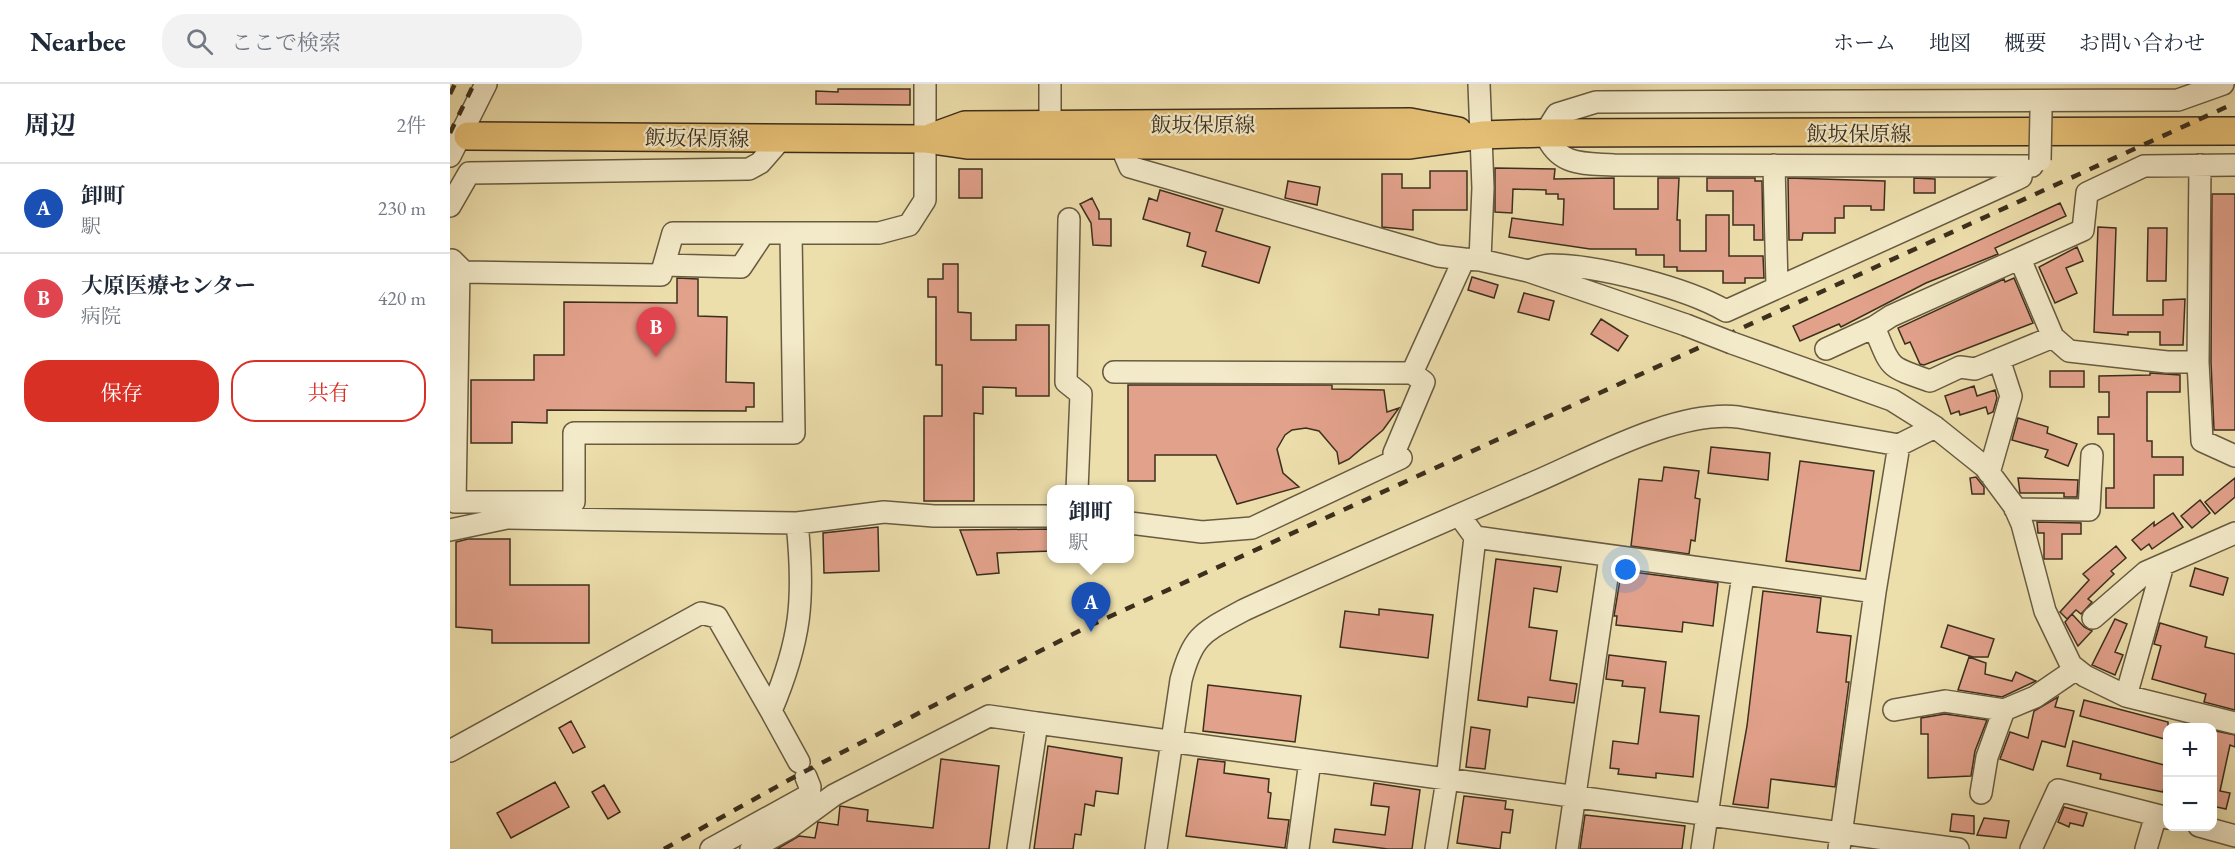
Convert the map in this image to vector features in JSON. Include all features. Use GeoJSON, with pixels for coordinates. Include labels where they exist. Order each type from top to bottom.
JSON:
{"type":"FeatureCollection","features":[{"type":"Feature","properties":{"kind":"main road","name":"飯坂保原線"},"geometry":{"type":"LineString","coordinates":[[925,139],[965,125],[1410,122],[1482,135]]}},
{"type":"Feature","properties":{"kind":"main road","name":"飯坂保原線"},"geometry":{"type":"LineString","coordinates":[[468,136],[925,139],[967,145],[1121,146],[1410,145],[1482,135],[1545,133],[2235,131]]}},
{"type":"Feature","properties":{"kind":"street"},"geometry":{"type":"LineString","coordinates":[[450,156],[486,84]]}},
{"type":"Feature","properties":{"kind":"street"},"geometry":{"type":"LineString","coordinates":[[455,263],[465,272],[662,275],[673,232],[879,233],[909,225],[925,200],[925,84]]}},
{"type":"Feature","properties":{"kind":"street"},"geometry":{"type":"LineString","coordinates":[[1050,84],[1050,125]]}},
{"type":"Feature","properties":{"kind":"street"},"geometry":{"type":"LineString","coordinates":[[1412,373],[1472,259],[1484,188],[1479,84]]}},
{"type":"Feature","properties":{"kind":"street"},"geometry":{"type":"LineString","coordinates":[[2031,163],[1614,165],[1578,162],[1558,155],[1545,133],[1557,114],[1596,102],[1943,93],[2042,106],[2178,100],[2223,84]]}},
{"type":"Feature","properties":{"kind":"street"},"geometry":{"type":"LineString","coordinates":[[1528,272],[1551,265],[1624,276],[1705,299],[1726,311],[2021,177],[2031,163],[2042,106]]}},
{"type":"Feature","properties":{"kind":"street"},"geometry":{"type":"LineString","coordinates":[[450,206],[469,173],[748,170],[760,163],[781,139]]}},
{"type":"Feature","properties":{"kind":"street"},"geometry":{"type":"LineString","coordinates":[[1121,146],[1130,167],[1438,256],[1472,259],[1528,272],[1686,325],[1892,400],[1935,427],[1989,473],[2015,509],[2022,524],[2049,620],[2063,651],[2076,669],[2085,676],[2126,696],[2235,723]]}},
{"type":"Feature","properties":{"kind":"street"},"geometry":{"type":"LineString","coordinates":[[1774,165],[1777,286]]}},
{"type":"Feature","properties":{"kind":"street"},"geometry":{"type":"LineString","coordinates":[[1826,349],[1892,316],[2083,230],[2087,193],[2144,165],[2235,165]]}},
{"type":"Feature","properties":{"kind":"street"},"geometry":{"type":"LineString","coordinates":[[2200,165],[2198,363],[2202,441],[2235,456]]}},
{"type":"Feature","properties":{"kind":"street"},"geometry":{"type":"LineString","coordinates":[[1069,219],[1066,382],[1080,394],[1077,485]]}},
{"type":"Feature","properties":{"kind":"street"},"geometry":{"type":"LineString","coordinates":[[664,266],[741,267],[763,234]]}},
{"type":"Feature","properties":{"kind":"street"},"geometry":{"type":"LineString","coordinates":[[455,263],[455,502],[574,502],[574,434],[794,434],[791,234]]}},
{"type":"Feature","properties":{"kind":"street"},"geometry":{"type":"LineString","coordinates":[[2020,259],[2053,337],[2069,351],[2167,362],[2198,363]]}},
{"type":"Feature","properties":{"kind":"street"},"geometry":{"type":"LineString","coordinates":[[1874,327],[1890,365],[1895,370],[1930,381],[1960,368],[1975,369],[2053,337]]}},
{"type":"Feature","properties":{"kind":"street"},"geometry":{"type":"LineString","coordinates":[[1989,473],[2012,396],[1999,359]]}},
{"type":"Feature","properties":{"kind":"street"},"geometry":{"type":"LineString","coordinates":[[1114,372],[1412,373],[1424,382],[1394,453],[1398,460],[1252,528],[1202,532],[1134,524]]}},
{"type":"Feature","properties":{"kind":"street"},"geometry":{"type":"LineString","coordinates":[[1156,849],[1187,655],[1203,633],[1309,580],[1663,428],[1703,416],[1738,417],[1899,445],[1935,427]]}},
{"type":"Feature","properties":{"kind":"street"},"geometry":{"type":"LineString","coordinates":[[1840,841],[1875,592],[1899,445]]}},
{"type":"Feature","properties":{"kind":"street"},"geometry":{"type":"LineString","coordinates":[[2015,509],[2090,510],[2092,455]]}},
{"type":"Feature","properties":{"kind":"street"},"geometry":{"type":"LineString","coordinates":[[450,530],[507,518],[797,523],[884,512],[934,516],[1047,516]]}},
{"type":"Feature","properties":{"kind":"street"},"geometry":{"type":"LineString","coordinates":[[1436,849],[1447,780],[1475,537],[1459,515]]}},
{"type":"Feature","properties":{"kind":"street"},"geometry":{"type":"LineString","coordinates":[[771,711],[785,678],[800,622],[802,573],[797,523]]}},
{"type":"Feature","properties":{"kind":"street"},"geometry":{"type":"LineString","coordinates":[[2093,618],[2133,581],[2235,533]]}},
{"type":"Feature","properties":{"kind":"street"},"geometry":{"type":"LineString","coordinates":[[1475,537],[1743,576],[1875,592]]}},
{"type":"Feature","properties":{"kind":"street"},"geometry":{"type":"LineString","coordinates":[[1567,849],[1610,556]]}},
{"type":"Feature","properties":{"kind":"street"},"geometry":{"type":"LineString","coordinates":[[2126,696],[2163,565]]}},
{"type":"Feature","properties":{"kind":"street"},"geometry":{"type":"LineString","coordinates":[[1702,849],[1743,576]]}},
{"type":"Feature","properties":{"kind":"street"},"geometry":{"type":"LineString","coordinates":[[450,751],[701,613],[717,616],[771,711],[810,787],[809,795],[711,849]]}},
{"type":"Feature","properties":{"kind":"street"},"geometry":{"type":"LineString","coordinates":[[1894,710],[1945,701],[2004,710],[2036,697],[2076,669]]}},
{"type":"Feature","properties":{"kind":"street"},"geometry":{"type":"LineString","coordinates":[[1981,793],[1987,757],[2004,710]]}},
{"type":"Feature","properties":{"kind":"street"},"geometry":{"type":"LineString","coordinates":[[751,849],[789,828],[834,795],[989,716],[1706,814],[1840,841],[1958,849]]}},
{"type":"Feature","properties":{"kind":"street"},"geometry":{"type":"LineString","coordinates":[[1018,849],[1037,723]]}},
{"type":"Feature","properties":{"kind":"street"},"geometry":{"type":"LineString","coordinates":[[1298,849],[1310,761]]}},
{"type":"Feature","properties":{"kind":"street"},"geometry":{"type":"LineString","coordinates":[[2031,849],[2058,790],[2162,817],[2146,849]]}},
{"type":"Feature","properties":{"kind":"street"},"geometry":{"type":"LineString","coordinates":[[2217,831],[2235,836]]}},
{"type":"Feature","properties":{"kind":"building"},"geometry":{"type":"Polygon","coordinates":[[[838,89],[910,89],[910,105],[816,104],[816,91],[838,92],[838,89]]]}},
{"type":"Feature","properties":{"kind":"building"},"geometry":{"type":"Polygon","coordinates":[[[1495,168],[1555,169],[1554,179],[1614,178],[1614,209],[1658,209],[1658,178],[1679,178],[1677,220],[1680,220],[1680,251],[1706,251],[1706,215],[1729,215],[1729,256],[1763,256],[1764,278],[1745,278],[1745,283],[1723,283],[1723,271],[1677,271],[1677,267],[1664,267],[1664,255],[1636,255],[1636,249],[1590,249],[1509,237],[1512,218],[1563,225],[1564,199],[1558,199],[1558,194],[1546,194],[1546,190],[1513,189],[1512,213],[1495,212],[1495,168]]]}},
{"type":"Feature","properties":{"kind":"building"},"geometry":{"type":"Polygon","coordinates":[[[959,169],[982,169],[982,198],[959,198],[959,169]]]}},
{"type":"Feature","properties":{"kind":"building"},"geometry":{"type":"Polygon","coordinates":[[[1430,171],[1467,171],[1467,210],[1413,210],[1413,230],[1382,227],[1382,174],[1402,174],[1402,188],[1430,188],[1430,171]]]}},
{"type":"Feature","properties":{"kind":"building"},"geometry":{"type":"Polygon","coordinates":[[[1707,178],[1755,178],[1755,181],[1762,181],[1763,240],[1754,240],[1754,225],[1733,225],[1733,191],[1707,191],[1707,178]]]}},
{"type":"Feature","properties":{"kind":"building"},"geometry":{"type":"Polygon","coordinates":[[[1788,178],[1885,181],[1884,210],[1871,210],[1871,206],[1844,206],[1844,218],[1835,218],[1835,233],[1803,233],[1802,240],[1789,240],[1788,178]]]}},
{"type":"Feature","properties":{"kind":"building"},"geometry":{"type":"Polygon","coordinates":[[[1914,178],[1935,179],[1935,193],[1914,193],[1914,178]]]}},
{"type":"Feature","properties":{"kind":"building"},"geometry":{"type":"Polygon","coordinates":[[[1288,181],[1320,187],[1317,205],[1285,198],[1288,181]]]}},
{"type":"Feature","properties":{"kind":"building"},"geometry":{"type":"Polygon","coordinates":[[[1160,190],[1223,209],[1216,231],[1270,247],[1259,283],[1202,266],[1206,252],[1187,246],[1190,233],[1143,219],[1149,198],[1157,201],[1160,190]]]}},
{"type":"Feature","properties":{"kind":"building"},"geometry":{"type":"Polygon","coordinates":[[[2212,194],[2235,194],[2235,430],[2214,430],[2211,362],[2212,194]]]}},
{"type":"Feature","properties":{"kind":"building"},"geometry":{"type":"Polygon","coordinates":[[[1092,198],[1099,212],[1099,219],[1111,219],[1111,246],[1093,245],[1091,223],[1080,204],[1092,198]]]}},
{"type":"Feature","properties":{"kind":"building"},"geometry":{"type":"Polygon","coordinates":[[[2060,203],[2066,216],[1995,248],[1998,254],[1926,283],[1841,327],[1839,324],[1800,341],[1793,326],[2060,203]]]}},
{"type":"Feature","properties":{"kind":"building"},"geometry":{"type":"Polygon","coordinates":[[[2098,227],[2116,228],[2113,315],[2163,315],[2163,300],[2185,299],[2183,345],[2160,345],[2160,332],[2128,332],[2128,335],[2094,332],[2098,227]]]}},
{"type":"Feature","properties":{"kind":"building"},"geometry":{"type":"Polygon","coordinates":[[[2148,228],[2167,228],[2166,281],[2147,281],[2148,228]]]}},
{"type":"Feature","properties":{"kind":"building"},"geometry":{"type":"Polygon","coordinates":[[[2077,247],[2083,261],[2066,268],[2077,293],[2055,303],[2039,267],[2077,247]]]}},
{"type":"Feature","properties":{"kind":"building"},"geometry":{"type":"Polygon","coordinates":[[[943,264],[958,264],[958,312],[971,313],[971,340],[1016,340],[1016,325],[1049,325],[1049,396],[1016,396],[1016,388],[983,387],[983,414],[974,413],[974,501],[924,501],[924,416],[942,416],[942,365],[936,365],[936,297],[928,297],[928,279],[943,279],[943,264]]]}},
{"type":"Feature","properties":{"kind":"building"},"geometry":{"type":"Polygon","coordinates":[[[1472,277],[1498,285],[1494,298],[1468,290],[1472,277]]]}},
{"type":"Feature","properties":{"kind":"building"},"geometry":{"type":"Polygon","coordinates":[[[677,278],[698,279],[698,316],[727,317],[726,382],[754,383],[754,407],[746,407],[746,411],[547,410],[547,423],[512,422],[512,443],[471,443],[471,380],[534,380],[534,355],[564,355],[564,302],[677,303],[677,278]]]}},
{"type":"Feature","properties":{"kind":"building"},"geometry":{"type":"Polygon","coordinates":[[[2014,278],[2033,323],[1924,365],[1920,364],[1910,342],[1905,344],[1898,328],[2004,279],[2005,282],[2014,278]]]}},
{"type":"Feature","properties":{"kind":"building"},"geometry":{"type":"Polygon","coordinates":[[[1524,293],[1554,301],[1549,320],[1518,312],[1524,293]]]}},
{"type":"Feature","properties":{"kind":"building"},"geometry":{"type":"Polygon","coordinates":[[[1601,319],[1628,336],[1618,351],[1591,334],[1601,319]]]}},
{"type":"Feature","properties":{"kind":"building"},"geometry":{"type":"Polygon","coordinates":[[[2050,371],[2084,371],[2084,387],[2050,387],[2050,371]]]}},
{"type":"Feature","properties":{"kind":"building"},"geometry":{"type":"Polygon","coordinates":[[[2150,373],[2180,375],[2180,392],[2147,392],[2147,441],[2152,441],[2152,457],[2183,457],[2183,475],[2154,475],[2154,508],[2106,508],[2106,488],[2114,488],[2114,434],[2098,434],[2098,417],[2109,417],[2109,392],[2099,392],[2099,376],[2150,375],[2150,373]]]}},
{"type":"Feature","properties":{"kind":"building"},"geometry":{"type":"Polygon","coordinates":[[[1128,385],[1332,385],[1332,389],[1384,390],[1387,412],[1399,408],[1383,430],[1349,459],[1339,464],[1337,452],[1319,431],[1306,428],[1292,430],[1285,435],[1277,449],[1283,473],[1299,487],[1237,504],[1216,455],[1155,455],[1155,481],[1128,481],[1128,385]]]}},
{"type":"Feature","properties":{"kind":"building"},"geometry":{"type":"Polygon","coordinates":[[[1974,386],[1977,396],[1995,390],[1997,398],[1993,412],[1988,414],[1986,407],[1960,415],[1959,411],[1951,414],[1945,396],[1974,386]]]}},
{"type":"Feature","properties":{"kind":"building"},"geometry":{"type":"Polygon","coordinates":[[[2018,418],[2048,427],[2047,433],[2077,444],[2068,466],[2045,457],[2048,450],[2012,440],[2018,418]]]}},
{"type":"Feature","properties":{"kind":"building"},"geometry":{"type":"Polygon","coordinates":[[[1711,447],[1770,453],[1768,480],[1708,473],[1711,447]]]}},
{"type":"Feature","properties":{"kind":"building"},"geometry":{"type":"Polygon","coordinates":[[[1800,461],[1874,471],[1860,571],[1786,561],[1800,461]]]}},
{"type":"Feature","properties":{"kind":"building"},"geometry":{"type":"Polygon","coordinates":[[[1664,467],[1699,471],[1695,498],[1700,499],[1695,541],[1691,540],[1689,554],[1631,546],[1639,479],[1662,481],[1664,467]]]}},
{"type":"Feature","properties":{"kind":"building"},"geometry":{"type":"Polygon","coordinates":[[[1976,477],[1984,487],[1984,494],[1972,494],[1970,478],[1976,477]]]}},
{"type":"Feature","properties":{"kind":"building"},"geometry":{"type":"Polygon","coordinates":[[[2018,478],[2078,480],[2077,497],[2064,497],[2064,493],[2020,493],[2018,478]]]}},
{"type":"Feature","properties":{"kind":"building"},"geometry":{"type":"Polygon","coordinates":[[[2235,478],[2235,497],[2215,514],[2205,502],[2235,478]]]}},
{"type":"Feature","properties":{"kind":"building"},"geometry":{"type":"Polygon","coordinates":[[[2200,500],[2210,513],[2192,528],[2181,516],[2200,500]]]}},
{"type":"Feature","properties":{"kind":"building"},"geometry":{"type":"Polygon","coordinates":[[[2173,513],[2183,527],[2152,549],[2149,544],[2141,550],[2132,540],[2154,522],[2154,526],[2173,513]]]}},
{"type":"Feature","properties":{"kind":"building"},"geometry":{"type":"Polygon","coordinates":[[[2037,522],[2081,523],[2081,534],[2062,534],[2062,559],[2044,559],[2044,533],[2038,533],[2037,522]]]}},
{"type":"Feature","properties":{"kind":"building"},"geometry":{"type":"Polygon","coordinates":[[[878,527],[879,571],[824,573],[823,533],[878,527]]]}},
{"type":"Feature","properties":{"kind":"building"},"geometry":{"type":"Polygon","coordinates":[[[1047,529],[1047,551],[997,553],[999,573],[977,575],[960,530],[1047,529]]]}},
{"type":"Feature","properties":{"kind":"building"},"geometry":{"type":"Polygon","coordinates":[[[468,539],[510,539],[510,585],[589,585],[589,643],[492,643],[492,630],[456,627],[456,542],[468,539]]]}},
{"type":"Feature","properties":{"kind":"building"},"geometry":{"type":"Polygon","coordinates":[[[2116,546],[2126,558],[2111,571],[2114,574],[2088,599],[2092,602],[2081,614],[2076,610],[2067,619],[2060,612],[2089,580],[2083,574],[2116,546]]]}},
{"type":"Feature","properties":{"kind":"building"},"geometry":{"type":"Polygon","coordinates":[[[1496,559],[1561,567],[1557,592],[1534,588],[1529,627],[1557,631],[1550,680],[1577,684],[1574,703],[1528,697],[1527,707],[1478,700],[1496,559]]]}},
{"type":"Feature","properties":{"kind":"building"},"geometry":{"type":"Polygon","coordinates":[[[2195,568],[2228,578],[2223,595],[2190,586],[2195,568]]]}},
{"type":"Feature","properties":{"kind":"building"},"geometry":{"type":"Polygon","coordinates":[[[1625,571],[1718,583],[1713,626],[1683,622],[1682,632],[1616,625],[1617,616],[1614,616],[1620,580],[1624,580],[1625,571]]]}},
{"type":"Feature","properties":{"kind":"building"},"geometry":{"type":"Polygon","coordinates":[[[1763,591],[1821,598],[1817,632],[1851,636],[1846,682],[1849,682],[1835,787],[1771,779],[1768,808],[1733,804],[1747,726],[1763,591]]]}},
{"type":"Feature","properties":{"kind":"building"},"geometry":{"type":"Polygon","coordinates":[[[1379,609],[1433,615],[1428,658],[1340,647],[1345,611],[1379,615],[1379,609]]]}},
{"type":"Feature","properties":{"kind":"building"},"geometry":{"type":"Polygon","coordinates":[[[2072,614],[2084,627],[2092,631],[2078,646],[2065,622],[2072,614]]]}},
{"type":"Feature","properties":{"kind":"building"},"geometry":{"type":"Polygon","coordinates":[[[2115,619],[2127,624],[2115,652],[2123,655],[2115,675],[2092,665],[2115,619]]]}},
{"type":"Feature","properties":{"kind":"building"},"geometry":{"type":"Polygon","coordinates":[[[2160,623],[2207,637],[2205,647],[2235,654],[2235,710],[2204,702],[2206,694],[2152,679],[2161,646],[2154,644],[2160,623]]]}},
{"type":"Feature","properties":{"kind":"building"},"geometry":{"type":"Polygon","coordinates":[[[1948,625],[1994,639],[1988,657],[1973,657],[1941,647],[1948,625]]]}},
{"type":"Feature","properties":{"kind":"building"},"geometry":{"type":"Polygon","coordinates":[[[1609,655],[1666,662],[1660,712],[1699,716],[1693,777],[1656,773],[1656,778],[1618,774],[1619,769],[1610,768],[1613,741],[1638,744],[1645,688],[1622,686],[1623,681],[1606,679],[1609,655]]]}},
{"type":"Feature","properties":{"kind":"building"},"geometry":{"type":"Polygon","coordinates":[[[1969,657],[1986,663],[1985,674],[2012,681],[2016,672],[2036,681],[2002,697],[1958,690],[1969,657]]]}},
{"type":"Feature","properties":{"kind":"building"},"geometry":{"type":"Polygon","coordinates":[[[1208,685],[1301,696],[1295,742],[1203,731],[1208,685]]]}},
{"type":"Feature","properties":{"kind":"building"},"geometry":{"type":"Polygon","coordinates":[[[2058,697],[2055,707],[2074,711],[2065,747],[2042,741],[2033,770],[2000,759],[2010,732],[2028,738],[2034,711],[2058,697]]]}},
{"type":"Feature","properties":{"kind":"building"},"geometry":{"type":"Polygon","coordinates":[[[2084,700],[2168,723],[2163,723],[2163,739],[2080,716],[2084,700]]]}},
{"type":"Feature","properties":{"kind":"building"},"geometry":{"type":"Polygon","coordinates":[[[1945,714],[1987,720],[1975,751],[1971,776],[1928,778],[1928,734],[1921,734],[1921,718],[1945,714]]]}},
{"type":"Feature","properties":{"kind":"building"},"geometry":{"type":"Polygon","coordinates":[[[571,721],[585,747],[573,753],[559,728],[571,721]]]}},
{"type":"Feature","properties":{"kind":"building"},"geometry":{"type":"Polygon","coordinates":[[[1471,727],[1490,730],[1485,769],[1466,767],[1471,727]]]}},
{"type":"Feature","properties":{"kind":"building"},"geometry":{"type":"Polygon","coordinates":[[[2217,731],[2235,735],[2235,747],[2230,745],[2220,791],[2230,793],[2226,809],[2217,807],[2217,731]]]}},
{"type":"Feature","properties":{"kind":"building"},"geometry":{"type":"Polygon","coordinates":[[[2073,741],[2163,765],[2163,792],[2100,779],[2101,774],[2067,766],[2073,741]]]}},
{"type":"Feature","properties":{"kind":"building"},"geometry":{"type":"Polygon","coordinates":[[[1048,746],[1122,758],[1118,794],[1096,791],[1094,806],[1085,804],[1081,835],[1075,834],[1073,849],[1034,849],[1048,746]]]}},
{"type":"Feature","properties":{"kind":"building"},"geometry":{"type":"Polygon","coordinates":[[[941,759],[999,766],[989,849],[777,849],[799,836],[815,838],[818,822],[838,825],[840,806],[868,810],[867,821],[933,828],[941,759]]]}},
{"type":"Feature","properties":{"kind":"building"},"geometry":{"type":"Polygon","coordinates":[[[1198,759],[1225,762],[1224,773],[1269,779],[1268,792],[1271,793],[1268,818],[1289,820],[1285,848],[1186,836],[1198,759]]]}},
{"type":"Feature","properties":{"kind":"building"},"geometry":{"type":"Polygon","coordinates":[[[555,782],[569,807],[511,838],[497,813],[555,782]]]}},
{"type":"Feature","properties":{"kind":"building"},"geometry":{"type":"Polygon","coordinates":[[[1374,783],[1420,790],[1412,849],[1388,849],[1333,842],[1335,829],[1385,835],[1389,807],[1371,805],[1374,783]]]}},
{"type":"Feature","properties":{"kind":"building"},"geometry":{"type":"Polygon","coordinates":[[[604,785],[620,812],[608,819],[592,792],[604,785]]]}},
{"type":"Feature","properties":{"kind":"building"},"geometry":{"type":"Polygon","coordinates":[[[1464,796],[1506,801],[1505,809],[1513,810],[1510,833],[1502,832],[1500,849],[1457,843],[1464,796]]]}},
{"type":"Feature","properties":{"kind":"building"},"geometry":{"type":"Polygon","coordinates":[[[2064,807],[2087,813],[2083,826],[2070,823],[2069,827],[2058,822],[2064,807]]]}},
{"type":"Feature","properties":{"kind":"building"},"geometry":{"type":"Polygon","coordinates":[[[1952,814],[1974,816],[1974,834],[1950,831],[1952,814]]]}},
{"type":"Feature","properties":{"kind":"building"},"geometry":{"type":"Polygon","coordinates":[[[1585,815],[1685,826],[1682,849],[1580,849],[1585,815]]]}},
{"type":"Feature","properties":{"kind":"building"},"geometry":{"type":"Polygon","coordinates":[[[1984,818],[2009,821],[2006,838],[1977,835],[1984,818]]]}},
{"type":"Feature","properties":{"kind":"railway"},"geometry":{"type":"LineString","coordinates":[[450,94],[455,84]]}},
{"type":"Feature","properties":{"kind":"railway"},"geometry":{"type":"LineString","coordinates":[[450,133],[474,84]]}},
{"type":"Feature","properties":{"kind":"railway"},"geometry":{"type":"LineString","coordinates":[[664,849],[798,775],[1089,626],[2235,103]]}},
{"type":"Feature","properties":{"kind":"place","name":"大原医療センター"},"geometry":{"type":"Point","coordinates":[656,357]}},
{"type":"Feature","properties":{"kind":"place","name":"卸町"},"geometry":{"type":"Point","coordinates":[1091,632]}}]}
